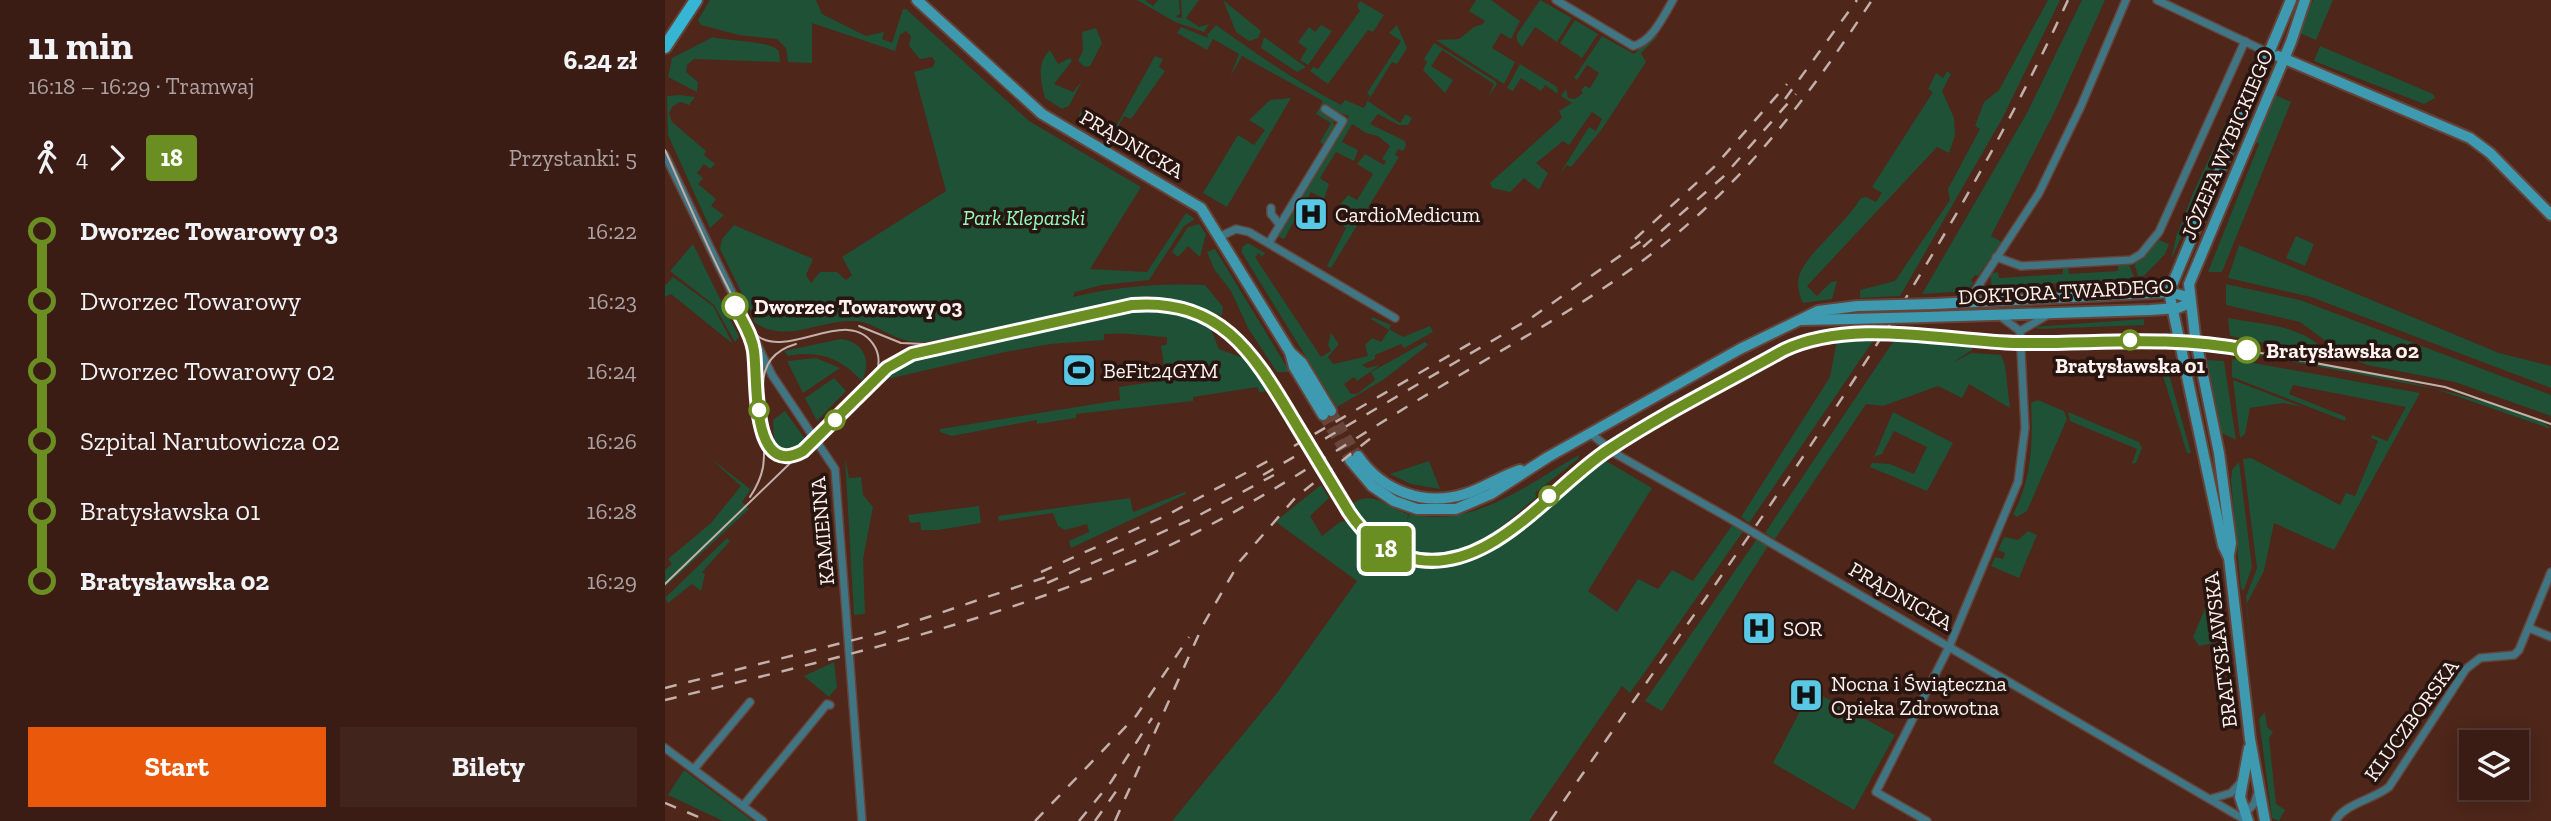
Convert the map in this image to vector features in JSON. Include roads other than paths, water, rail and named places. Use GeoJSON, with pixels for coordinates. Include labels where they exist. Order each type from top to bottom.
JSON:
{"type":"FeatureCollection","features":[{"type":"Feature","properties":{"kind":"main road"},"geometry":{"type":"LineString","coordinates":[[666,49],[696,0]]}},
{"type":"Feature","properties":{"kind":"street","name":"PRĄDNICKA"},"geometry":{"type":"LineString","coordinates":[[917,0],[1036,109],[1195,204],[1208,215],[1290,352],[1302,363],[1327,413]]}},
{"type":"Feature","properties":{"kind":"street"},"geometry":{"type":"LineString","coordinates":[[1556,0],[1630,45],[1639,45],[1653,31],[1673,0]]}},
{"type":"Feature","properties":{"kind":"street"},"geometry":{"type":"LineString","coordinates":[[1967,303],[2039,193],[2081,106],[2126,0]]}},
{"type":"Feature","properties":{"kind":"street","name":"JÓZEFA WYBICKIEGO"},"geometry":{"type":"LineString","coordinates":[[2157,0],[2269,52]]}},
{"type":"Feature","properties":{"kind":"street","name":"JÓZEFA WYBICKIEGO"},"geometry":{"type":"LineString","coordinates":[[2169,292],[2291,0]]}},
{"type":"Feature","properties":{"kind":"street","name":"JÓZEFA WYBICKIEGO"},"geometry":{"type":"LineString","coordinates":[[2189,303],[2192,273],[2305,0]]}},
{"type":"Feature","properties":{"kind":"street","name":"JÓZEFA WYBICKIEGO"},"geometry":{"type":"LineString","coordinates":[[1996,257],[2021,266],[2123,261],[2141,254],[2159,232],[2245,41]]}},
{"type":"Feature","properties":{"kind":"street"},"geometry":{"type":"LineString","coordinates":[[2269,52],[2470,138],[2490,153],[2551,215]]}},
{"type":"Feature","properties":{"kind":"street"},"geometry":{"type":"LineString","coordinates":[[1269,243],[1343,121],[1325,109]]}},
{"type":"Feature","properties":{"kind":"street","name":"KAMIENNA"},"geometry":{"type":"LineString","coordinates":[[665,155],[718,269],[772,375],[835,472],[862,821]]}},
{"type":"Feature","properties":{"kind":"street"},"geometry":{"type":"LineString","coordinates":[[1271,208],[1272,216],[1280,225]]}},
{"type":"Feature","properties":{"kind":"street"},"geometry":{"type":"LineString","coordinates":[[1221,236],[1242,229],[1395,318]]}},
{"type":"Feature","properties":{"kind":"street","name":"DOKTORA TWARDEGO"},"geometry":{"type":"LineString","coordinates":[[1590,433],[1740,349],[1801,320],[1828,309],[2169,292],[2183,296],[2189,303],[2172,309],[2047,315],[1801,320]]}},
{"type":"Feature","properties":{"kind":"street","name":"BRATYSŁAWSKA"},"geometry":{"type":"LineString","coordinates":[[2169,292],[2223,545],[2229,558]]}},
{"type":"Feature","properties":{"kind":"street","name":"BRATYSŁAWSKA"},"geometry":{"type":"LineString","coordinates":[[2189,303],[2220,453],[2250,738],[2265,821]]}},
{"type":"Feature","properties":{"kind":"street"},"geometry":{"type":"LineString","coordinates":[[1997,314],[2020,331]]}},
{"type":"Feature","properties":{"kind":"street"},"geometry":{"type":"LineString","coordinates":[[2020,331],[2047,315]]}},
{"type":"Feature","properties":{"kind":"street"},"geometry":{"type":"LineString","coordinates":[[1927,821],[1876,792],[1949,647],[2020,473],[2025,428],[2020,331]]}},
{"type":"Feature","properties":{"kind":"street","name":"PRĄDNICKA"},"geometry":{"type":"LineString","coordinates":[[1590,433],[1616,454],[2243,816]]}},
{"type":"Feature","properties":{"kind":"street"},"geometry":{"type":"LineString","coordinates":[[1354,458],[1365,480],[1385,496],[1408,506],[1434,511],[1456,509],[1477,501],[1590,433]]}},
{"type":"Feature","properties":{"kind":"street","name":"KLUCZBORSKA"},"geometry":{"type":"LineString","coordinates":[[2335,821],[2340,812],[2374,799],[2389,787],[2466,669],[2480,658],[2514,655],[2548,586],[2551,572]]}},
{"type":"Feature","properties":{"kind":"street"},"geometry":{"type":"LineString","coordinates":[[2529,628],[2551,637]]}},
{"type":"Feature","properties":{"kind":"street"},"geometry":{"type":"LineString","coordinates":[[694,769],[750,702]]}},
{"type":"Feature","properties":{"kind":"street"},"geometry":{"type":"LineString","coordinates":[[743,806],[827,704],[830,705]]}},
{"type":"Feature","properties":{"kind":"street","name":"BRATYSŁAWSKA"},"geometry":{"type":"LineString","coordinates":[[2243,816],[2240,797],[2250,738]]}},
{"type":"Feature","properties":{"kind":"street"},"geometry":{"type":"LineString","coordinates":[[665,748],[763,821]]}},
{"type":"Feature","properties":{"kind":"street"},"geometry":{"type":"LineString","coordinates":[[2210,799],[2231,793],[2243,778]]}},
{"type":"Feature","properties":{"kind":"street"},"geometry":{"type":"LineString","coordinates":[[2243,816],[2256,802],[2258,788]]}},
{"type":"Feature","properties":{"kind":"tunnel"},"geometry":{"type":"LineString","coordinates":[[1331,411],[1358,456]]}},
{"type":"Feature","properties":{"kind":"tunnel"},"geometry":{"type":"LineString","coordinates":[[1323,415],[1350,460]]}},
{"type":"Feature","properties":{"kind":"tram line"},"geometry":{"type":"LineString","coordinates":[[665,150],[724,280],[750,327],[759,337],[772,342],[787,341],[836,330],[851,330],[864,335],[875,347],[879,363],[875,378]]}},
{"type":"Feature","properties":{"kind":"tram line"},"geometry":{"type":"LineString","coordinates":[[665,584],[897,360],[917,352],[1132,305],[1187,311],[1213,321],[1236,337],[1262,368],[1335,493],[1364,529],[1396,554],[1435,562],[1482,550],[1614,446],[1784,350],[1826,337],[1927,334],[2020,343],[2196,341],[2445,387],[2551,424]]}},
{"type":"Feature","properties":{"kind":"tram line","name":"18"},"geometry":{"type":"LineString","coordinates":[[735,306],[754,348],[763,438],[774,452],[787,456],[803,451],[887,368],[912,354],[1132,305],[1158,305],[1192,312],[1223,327],[1253,355],[1364,532],[1378,544],[1397,554],[1436,562],[1453,560],[1482,550],[1611,448],[1784,350],[1809,340],[1826,337],[1938,334],[2020,343],[2179,340],[2247,350]]}},
{"type":"Feature","properties":{"kind":"tram line"},"geometry":{"type":"LineString","coordinates":[[859,326],[901,343],[926,344]]}},
{"type":"Feature","properties":{"kind":"tram line"},"geometry":{"type":"LineString","coordinates":[[745,327],[754,355],[764,437],[762,471],[750,497]]}},
{"type":"Feature","properties":{"kind":"tram line"},"geometry":{"type":"LineString","coordinates":[[763,386],[765,371],[772,359],[782,350],[796,344]]}},
{"type":"Feature","properties":{"kind":"tram line"},"geometry":{"type":"LineString","coordinates":[[762,435],[769,447],[779,453],[791,455],[804,450]]}},
{"type":"Feature","properties":{"kind":"railway"},"geometry":{"type":"LineString","coordinates":[[1785,99],[1857,0]]}},
{"type":"Feature","properties":{"kind":"railway"},"geometry":{"type":"LineString","coordinates":[[665,700],[912,637],[1034,599],[1153,553],[1260,497],[1587,299],[1674,236],[1757,155],[1806,95],[1872,0]]}},
{"type":"Feature","properties":{"kind":"railway"},"geometry":{"type":"LineString","coordinates":[[1550,821],[1758,522],[1893,319],[2014,109],[2068,0]]}},
{"type":"Feature","properties":{"kind":"railway"},"geometry":{"type":"LineString","coordinates":[[1635,239],[1714,167],[1787,84]]}},
{"type":"Feature","properties":{"kind":"railway"},"geometry":{"type":"LineString","coordinates":[[1643,247],[1723,177],[1796,94]]}},
{"type":"Feature","properties":{"kind":"railway"},"geometry":{"type":"LineString","coordinates":[[1263,475],[1531,318],[1647,237]]}},
{"type":"Feature","properties":{"kind":"railway"},"geometry":{"type":"LineString","coordinates":[[1294,446],[1476,340]]}},
{"type":"Feature","properties":{"kind":"railway"},"geometry":{"type":"LineString","coordinates":[[1115,821],[1203,625],[1240,561],[1296,497],[1371,438]]}},
{"type":"Feature","properties":{"kind":"railway"},"geometry":{"type":"LineString","coordinates":[[1041,572],[1167,515],[1270,460]]}},
{"type":"Feature","properties":{"kind":"railway"},"geometry":{"type":"LineString","coordinates":[[1047,583],[1192,519],[1274,475]]}},
{"type":"Feature","properties":{"kind":"railway"},"geometry":{"type":"LineString","coordinates":[[665,688],[881,633],[1055,574]]}},
{"type":"Feature","properties":{"kind":"railway"},"geometry":{"type":"LineString","coordinates":[[1035,821],[1136,716],[1189,637]]}},
{"type":"Feature","properties":{"kind":"railway"},"geometry":{"type":"LineString","coordinates":[[1079,821],[1111,782],[1152,718]]}},
{"type":"Feature","properties":{"kind":"railway"},"geometry":{"type":"LineString","coordinates":[[1095,821],[1117,790]]}},
{"type":"Feature","properties":{"kind":"railway"},"geometry":{"type":"LineString","coordinates":[[665,803],[708,821]]}},
{"type":"Feature","properties":{"kind":"place","name":"CardioMedicum"},"geometry":{"type":"Point","coordinates":[1311,214]}},
{"type":"Feature","properties":{"kind":"place","name":"Dworzec Towarowy 03"},"geometry":{"type":"Point","coordinates":[735,306]}},
{"type":"Feature","properties":{"kind":"place","name":"Bratysławska 01"},"geometry":{"type":"Point","coordinates":[2130,340]}},
{"type":"Feature","properties":{"kind":"place","name":"Bratysławska 02"},"geometry":{"type":"Point","coordinates":[2247,350]}},
{"type":"Feature","properties":{"kind":"place","name":"BeFit24GYM"},"geometry":{"type":"Point","coordinates":[1079,370]}},
{"type":"Feature","properties":{"kind":"place","name":"SOR"},"geometry":{"type":"Point","coordinates":[1759,628]}},
{"type":"Feature","properties":{"kind":"place","name":"Nocna i Świąteczna Opieka Zdrowotna"},"geometry":{"type":"Point","coordinates":[1806,695]}},
{"type":"Feature","properties":{"kind":"park label","name":"Park Kleparski"},"geometry":{"type":"Point","coordinates":[1024,217]}}]}
